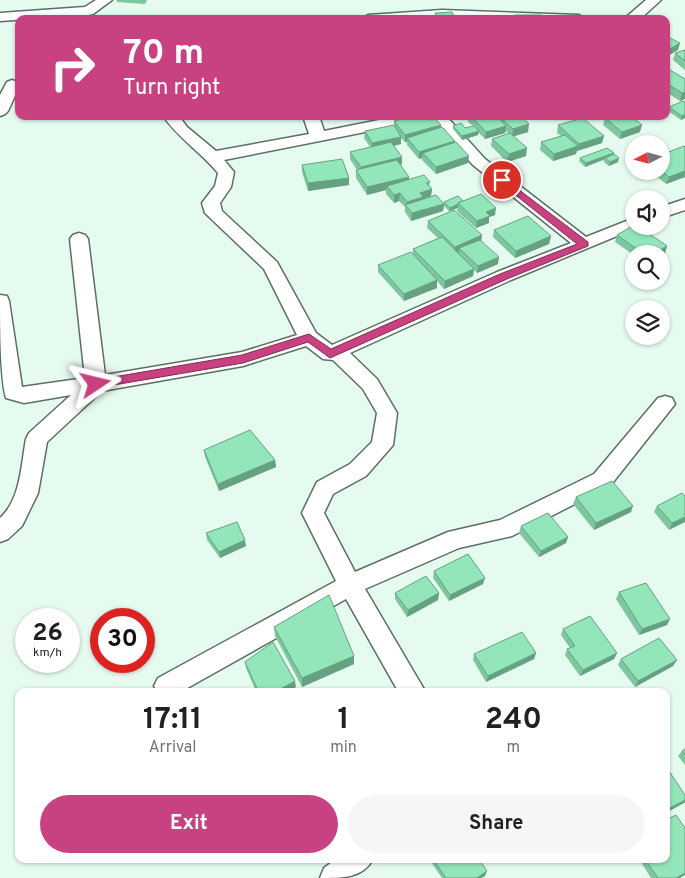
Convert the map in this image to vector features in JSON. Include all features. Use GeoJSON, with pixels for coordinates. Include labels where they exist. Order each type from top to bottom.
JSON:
{"type":"FeatureCollection","features":[{"type":"Feature","properties":{"kind":"street"},"geometry":{"type":"LineString","coordinates":[[79,15],[105,0]]}},
{"type":"Feature","properties":{"kind":"street"},"geometry":{"type":"LineString","coordinates":[[636,15],[654,0]]}},
{"type":"Feature","properties":{"kind":"street"},"geometry":{"type":"LineString","coordinates":[[427,15],[469,15]]}},
{"type":"Feature","properties":{"kind":"street"},"geometry":{"type":"LineString","coordinates":[[0,17],[15,17]]}},
{"type":"Feature","properties":{"kind":"street"},"geometry":{"type":"LineString","coordinates":[[0,111],[12,85]]}},
{"type":"Feature","properties":{"kind":"street"},"geometry":{"type":"LineString","coordinates":[[173,120],[181,130],[213,157],[226,172],[223,187],[211,203],[214,213],[271,266],[309,338],[330,354],[504,276],[625,228]]}},
{"type":"Feature","properties":{"kind":"street"},"geometry":{"type":"LineString","coordinates":[[311,120],[317,135]]}},
{"type":"Feature","properties":{"kind":"street"},"geometry":{"type":"LineString","coordinates":[[441,120],[479,162],[584,244]]}},
{"type":"Feature","properties":{"kind":"street"},"geometry":{"type":"LineString","coordinates":[[213,157],[317,135],[370,121]]}},
{"type":"Feature","properties":{"kind":"street"},"geometry":{"type":"LineString","coordinates":[[670,210],[685,204]]}},
{"type":"Feature","properties":{"kind":"street"},"geometry":{"type":"LineString","coordinates":[[79,239],[96,384]]}},
{"type":"Feature","properties":{"kind":"street"},"geometry":{"type":"LineString","coordinates":[[0,301],[13,393],[24,396],[243,359],[309,338]]}},
{"type":"Feature","properties":{"kind":"street"},"geometry":{"type":"LineString","coordinates":[[337,352],[370,384],[387,413],[382,445],[358,470],[325,488],[313,513],[350,585],[410,688]]}},
{"type":"Feature","properties":{"kind":"street"},"geometry":{"type":"LineString","coordinates":[[0,532],[14,519],[27,493],[37,439],[96,384]]}},
{"type":"Feature","properties":{"kind":"street"},"geometry":{"type":"LineString","coordinates":[[167,686],[350,585],[456,539],[504,529],[602,480],[665,404]]}},
{"type":"Feature","properties":{"kind":"street"},"geometry":{"type":"LineString","coordinates":[[334,878],[355,863]]}},
{"type":"Feature","properties":{"kind":"building"},"geometry":{"type":"Polygon","coordinates":[[[452,12],[453,15],[436,15],[435,13],[452,12]]]}},
{"type":"Feature","properties":{"kind":"building"},"geometry":{"type":"Polygon","coordinates":[[[670,38],[680,43],[670,49],[670,38]]]}},
{"type":"Feature","properties":{"kind":"building"},"geometry":{"type":"Polygon","coordinates":[[[685,50],[685,61],[675,53],[685,50]]]}},
{"type":"Feature","properties":{"kind":"building"},"geometry":{"type":"Polygon","coordinates":[[[670,70],[685,79],[685,92],[682,93],[670,86],[670,70]]]}},
{"type":"Feature","properties":{"kind":"building"},"geometry":{"type":"Polygon","coordinates":[[[683,101],[685,102],[685,114],[682,116],[670,107],[683,101]]]}},
{"type":"Feature","properties":{"kind":"building"},"geometry":{"type":"Polygon","coordinates":[[[437,120],[441,125],[405,135],[394,121],[437,120]]]}},
{"type":"Feature","properties":{"kind":"building"},"geometry":{"type":"Polygon","coordinates":[[[475,120],[501,120],[506,126],[486,132],[475,120]]]}},
{"type":"Feature","properties":{"kind":"building"},"geometry":{"type":"Polygon","coordinates":[[[503,120],[525,120],[529,124],[513,129],[503,120]]]}},
{"type":"Feature","properties":{"kind":"building"},"geometry":{"type":"Polygon","coordinates":[[[576,120],[585,120],[604,136],[579,144],[558,125],[576,120]]]}},
{"type":"Feature","properties":{"kind":"building"},"geometry":{"type":"Polygon","coordinates":[[[607,120],[636,120],[642,125],[622,132],[607,120]]]}},
{"type":"Feature","properties":{"kind":"building"},"geometry":{"type":"Polygon","coordinates":[[[461,123],[465,128],[474,126],[479,131],[462,136],[453,126],[461,123]]]}},
{"type":"Feature","properties":{"kind":"building"},"geometry":{"type":"Polygon","coordinates":[[[394,125],[401,137],[372,143],[365,131],[394,125]]]}},
{"type":"Feature","properties":{"kind":"building"},"geometry":{"type":"Polygon","coordinates":[[[442,127],[455,141],[419,152],[407,138],[442,127]]]}},
{"type":"Feature","properties":{"kind":"building"},"geometry":{"type":"Polygon","coordinates":[[[510,133],[527,148],[509,154],[492,139],[510,133]]]}},
{"type":"Feature","properties":{"kind":"building"},"geometry":{"type":"Polygon","coordinates":[[[565,135],[578,146],[554,154],[541,142],[565,135]]]}},
{"type":"Feature","properties":{"kind":"building"},"geometry":{"type":"Polygon","coordinates":[[[391,142],[402,157],[361,167],[350,152],[391,142]]]}},
{"type":"Feature","properties":{"kind":"building"},"geometry":{"type":"Polygon","coordinates":[[[456,142],[469,156],[436,167],[423,153],[456,142]]]}},
{"type":"Feature","properties":{"kind":"building"},"geometry":{"type":"Polygon","coordinates":[[[685,147],[685,171],[670,177],[670,151],[685,147]]]}},
{"type":"Feature","properties":{"kind":"building"},"geometry":{"type":"Polygon","coordinates":[[[607,148],[614,153],[586,163],[580,158],[607,148]]]}},
{"type":"Feature","properties":{"kind":"building"},"geometry":{"type":"Polygon","coordinates":[[[614,154],[619,158],[610,162],[605,158],[614,154]]]}},
{"type":"Feature","properties":{"kind":"building"},"geometry":{"type":"Polygon","coordinates":[[[342,159],[349,178],[308,183],[302,165],[342,159]]]}},
{"type":"Feature","properties":{"kind":"building"},"geometry":{"type":"Polygon","coordinates":[[[397,160],[409,177],[367,187],[356,170],[397,160]]]}},
{"type":"Feature","properties":{"kind":"building"},"geometry":{"type":"Polygon","coordinates":[[[424,175],[430,182],[426,183],[432,189],[420,193],[423,197],[407,202],[400,193],[394,195],[387,186],[424,175]]]}},
{"type":"Feature","properties":{"kind":"building"},"geometry":{"type":"Polygon","coordinates":[[[481,194],[496,208],[486,212],[490,216],[477,221],[458,203],[481,194]]]}},
{"type":"Feature","properties":{"kind":"building"},"geometry":{"type":"Polygon","coordinates":[[[436,195],[444,204],[412,213],[405,205],[436,195]]]}},
{"type":"Feature","properties":{"kind":"building"},"geometry":{"type":"Polygon","coordinates":[[[458,196],[463,201],[450,208],[444,202],[458,196]]]}},
{"type":"Feature","properties":{"kind":"building"},"geometry":{"type":"Polygon","coordinates":[[[454,210],[482,235],[455,247],[428,221],[454,210]]]}},
{"type":"Feature","properties":{"kind":"building"},"geometry":{"type":"Polygon","coordinates":[[[528,216],[551,236],[516,251],[494,230],[528,216]]]}},
{"type":"Feature","properties":{"kind":"building"},"geometry":{"type":"Polygon","coordinates":[[[625,230],[625,235],[651,235],[666,245],[631,245],[617,235],[625,230]]]}},
{"type":"Feature","properties":{"kind":"building"},"geometry":{"type":"Polygon","coordinates":[[[442,237],[474,269],[445,281],[413,249],[442,237]]]}},
{"type":"Feature","properties":{"kind":"building"},"geometry":{"type":"Polygon","coordinates":[[[480,240],[499,257],[478,266],[459,248],[480,240]]]}},
{"type":"Feature","properties":{"kind":"building"},"geometry":{"type":"Polygon","coordinates":[[[411,252],[437,280],[404,294],[378,265],[411,252]]]}},
{"type":"Feature","properties":{"kind":"building"},"geometry":{"type":"Polygon","coordinates":[[[250,430],[275,460],[218,484],[204,450],[250,430]]]}},
{"type":"Feature","properties":{"kind":"building"},"geometry":{"type":"Polygon","coordinates":[[[612,481],[633,506],[596,523],[576,497],[612,481]]]}},
{"type":"Feature","properties":{"kind":"building"},"geometry":{"type":"Polygon","coordinates":[[[682,493],[685,496],[685,517],[672,523],[657,506],[682,493]]]}},
{"type":"Feature","properties":{"kind":"building"},"geometry":{"type":"Polygon","coordinates":[[[548,513],[568,537],[541,551],[521,526],[548,513]]]}},
{"type":"Feature","properties":{"kind":"building"},"geometry":{"type":"Polygon","coordinates":[[[237,522],[245,540],[219,552],[206,533],[237,522]]]}},
{"type":"Feature","properties":{"kind":"building"},"geometry":{"type":"Polygon","coordinates":[[[468,554],[485,578],[450,595],[434,571],[468,554]]]}},
{"type":"Feature","properties":{"kind":"building"},"geometry":{"type":"Polygon","coordinates":[[[426,576],[439,593],[408,610],[395,593],[426,576]]]}},
{"type":"Feature","properties":{"kind":"building"},"geometry":{"type":"Polygon","coordinates":[[[646,583],[670,619],[642,629],[619,592],[646,583]]]}},
{"type":"Feature","properties":{"kind":"building"},"geometry":{"type":"Polygon","coordinates":[[[329,595],[354,656],[302,678],[274,627],[329,595]]]}},
{"type":"Feature","properties":{"kind":"building"},"geometry":{"type":"Polygon","coordinates":[[[590,616],[617,653],[583,670],[567,649],[575,646],[563,629],[590,616]]]}},
{"type":"Feature","properties":{"kind":"building"},"geometry":{"type":"Polygon","coordinates":[[[522,632],[536,653],[488,676],[474,654],[522,632]]]}},
{"type":"Feature","properties":{"kind":"building"},"geometry":{"type":"Polygon","coordinates":[[[659,638],[677,660],[638,681],[621,659],[659,638]]]}},
{"type":"Feature","properties":{"kind":"building"},"geometry":{"type":"Polygon","coordinates":[[[273,642],[295,681],[282,688],[257,688],[245,662],[273,642]]]}},
{"type":"Feature","properties":{"kind":"building"},"geometry":{"type":"Polygon","coordinates":[[[670,772],[685,795],[685,800],[670,808],[670,772]]]}},
{"type":"Feature","properties":{"kind":"building"},"geometry":{"type":"Polygon","coordinates":[[[676,815],[685,828],[685,873],[676,878],[658,878],[648,863],[670,863],[670,818],[676,815]]]}},
{"type":"Feature","properties":{"kind":"building"},"geometry":{"type":"Polygon","coordinates":[[[436,863],[482,863],[487,871],[477,878],[446,878],[436,863]]]}},
{"type":"Feature","properties":{"kind":"route"},"geometry":{"type":"LineString","coordinates":[[96,384],[243,359],[309,338],[330,354],[337,352],[504,276],[584,244],[502,180]]}}]}
